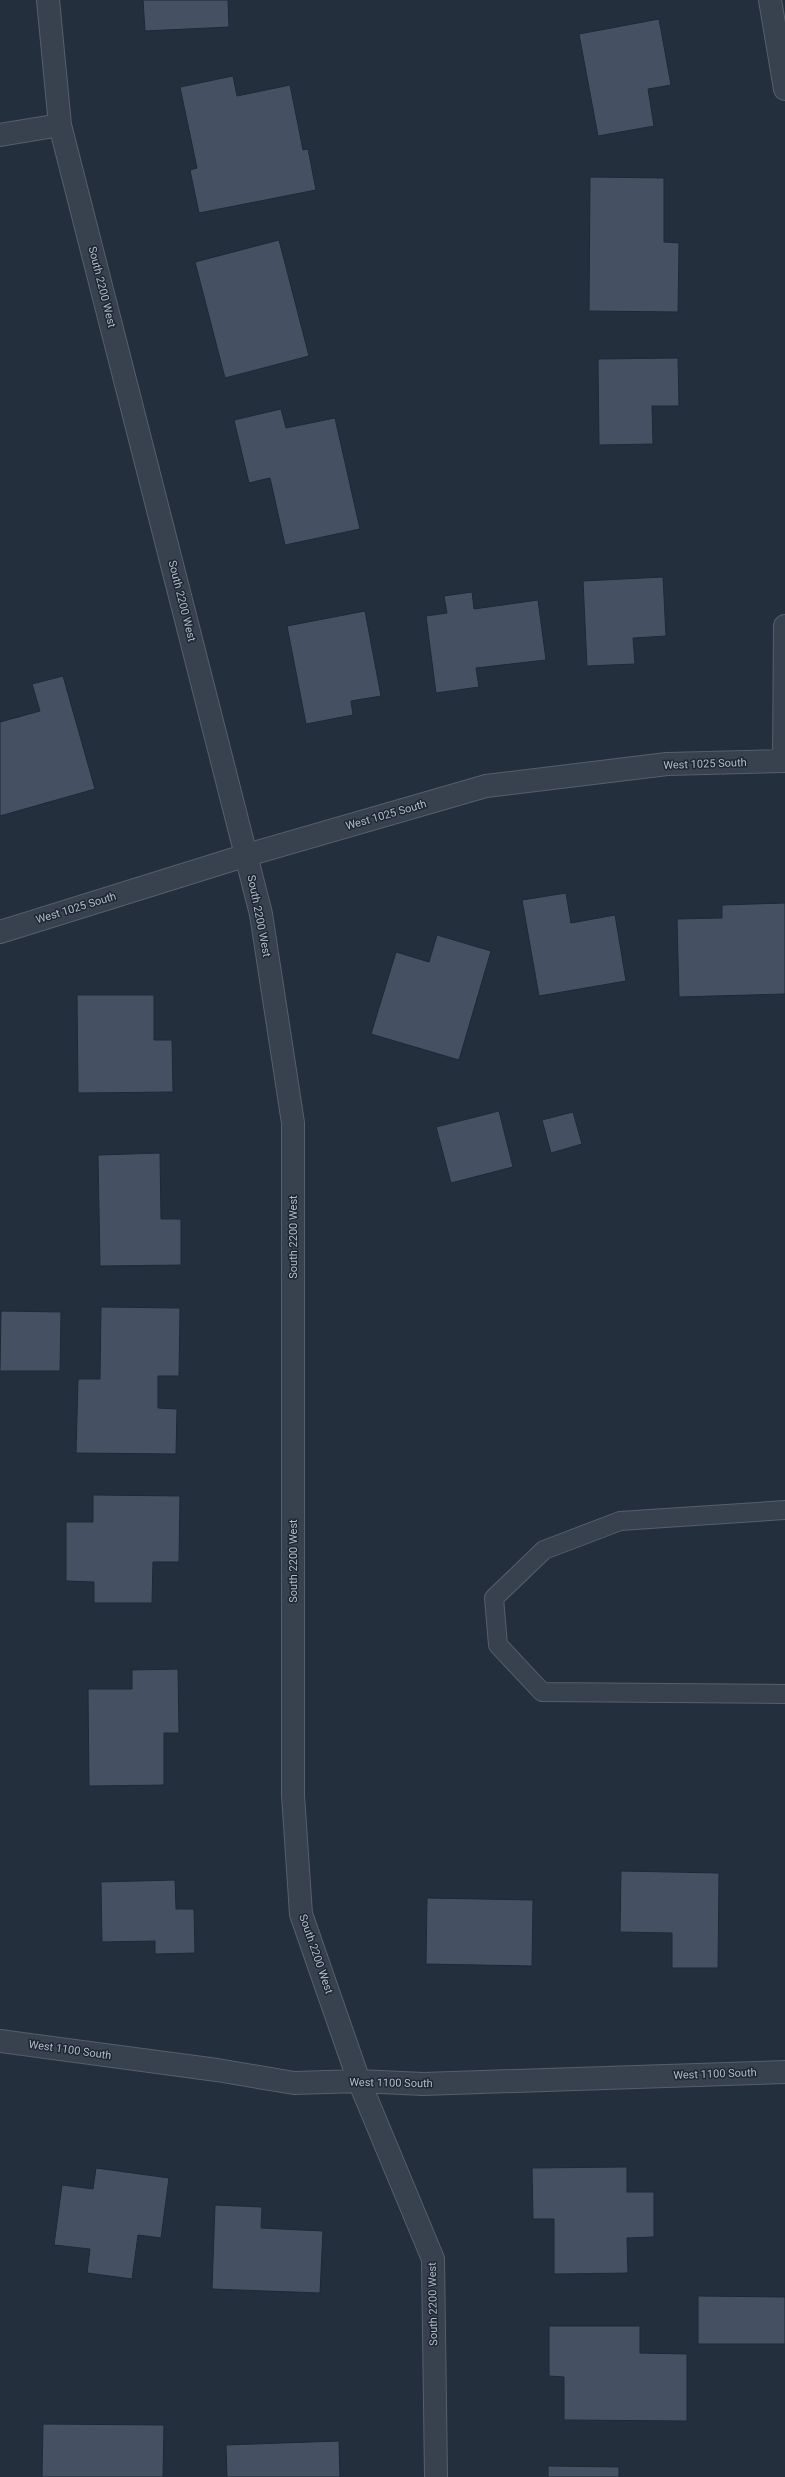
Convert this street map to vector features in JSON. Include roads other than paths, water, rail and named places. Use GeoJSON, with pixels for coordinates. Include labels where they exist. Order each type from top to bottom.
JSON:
{"type":"FeatureCollection","features":[{"type":"Feature","properties":{"kind":"street","name":"South 2200 West"},"geometry":{"type":"LineString","coordinates":[[48,0],[60,125],[261,914],[293,1122],[293,1795],[301,1914],[359,2082],[433,2259],[436,2477]]}},
{"type":"Feature","properties":{"kind":"street"},"geometry":{"type":"LineString","coordinates":[[770,0],[785,89]]}},
{"type":"Feature","properties":{"kind":"street"},"geometry":{"type":"LineString","coordinates":[[0,135],[60,125]]}},
{"type":"Feature","properties":{"kind":"street"},"geometry":{"type":"LineString","coordinates":[[784,761],[785,626]]}},
{"type":"Feature","properties":{"kind":"street","name":"West 1025 South"},"geometry":{"type":"LineString","coordinates":[[0,932],[247,855],[486,786],[666,764],[784,761]]}},
{"type":"Feature","properties":{"kind":"street","name":"West 1100 South"},"geometry":{"type":"LineString","coordinates":[[0,2041],[217,2070],[294,2083],[359,2082],[423,2084],[785,2072]]}},
{"type":"Feature","properties":{"kind":"lane"},"geometry":{"type":"LineString","coordinates":[[785,1510],[620,1521],[544,1550],[494,1598],[498,1645],[542,1692],[785,1694]]}}]}
